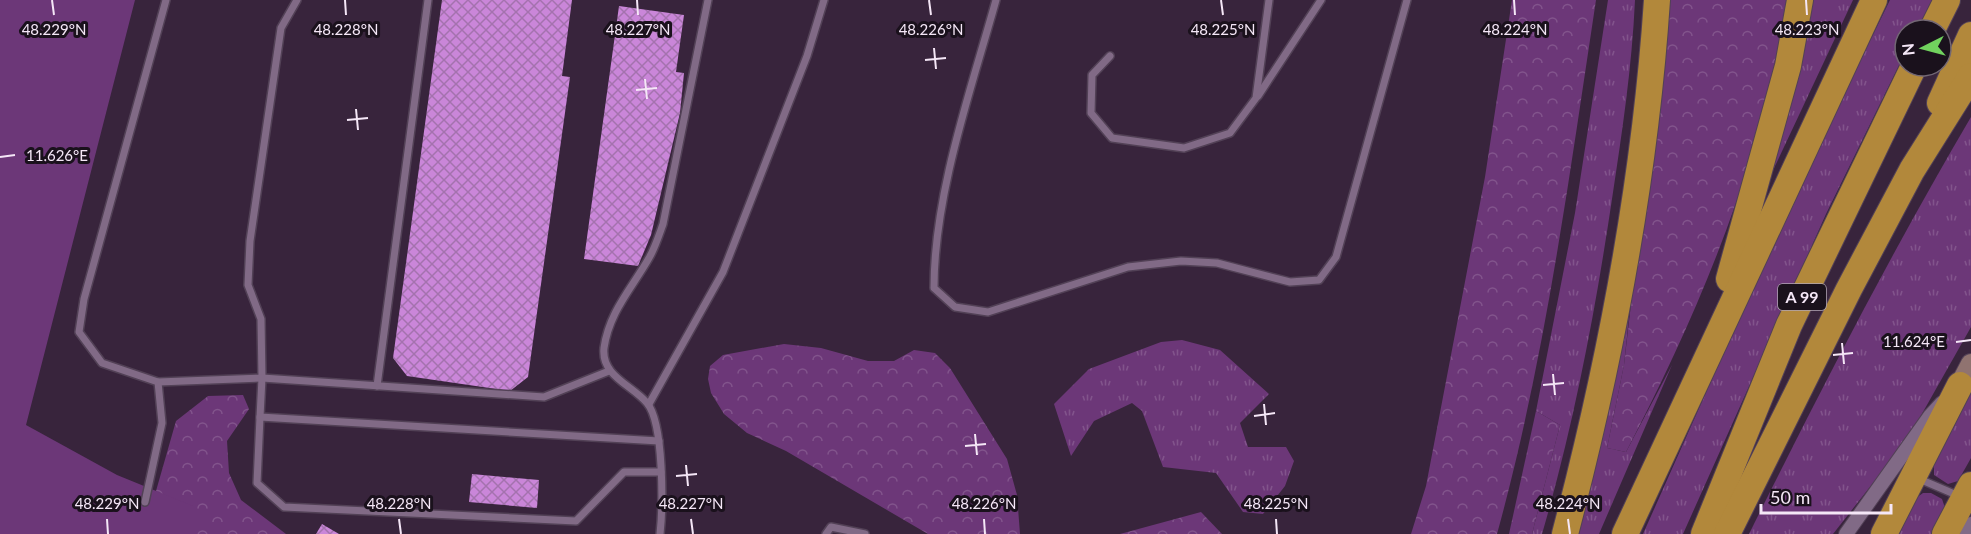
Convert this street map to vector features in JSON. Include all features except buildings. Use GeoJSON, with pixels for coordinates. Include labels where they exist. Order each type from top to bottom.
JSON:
{"type":"FeatureCollection","features":[{"type":"Feature","properties":{"kind":"highway"},"geometry":{"type":"LineString","coordinates":[[1565,534],[1587,451],[1628,252],[1657,0]]}},
{"type":"Feature","properties":{"kind":"highway"},"geometry":{"type":"LineString","coordinates":[[1712,345],[1788,66],[1800,0]]}},
{"type":"Feature","properties":{"kind":"highway"},"geometry":{"type":"LineString","coordinates":[[1625,534],[1874,0]]}},
{"type":"Feature","properties":{"kind":"highway"},"geometry":{"type":"LineString","coordinates":[[1938,18],[1947,0]]}},
{"type":"Feature","properties":{"kind":"highway"},"geometry":{"type":"LineString","coordinates":[[1727,534],[1839,309],[1912,170],[1971,35]]}},
{"type":"Feature","properties":{"kind":"highway"},"geometry":{"type":"LineString","coordinates":[[1912,170],[1971,76]]}},
{"type":"Feature","properties":{"kind":"highway","name":"A 99"},"geometry":{"type":"LineString","coordinates":[[1704,534],[1789,325],[1908,78]]}},
{"type":"Feature","properties":{"kind":"highway"},"geometry":{"type":"LineString","coordinates":[[1884,534],[1966,374]]}},
{"type":"Feature","properties":{"kind":"highway"},"geometry":{"type":"LineString","coordinates":[[1945,534],[1968,491]]}},
{"type":"Feature","properties":{"kind":"street"},"geometry":{"type":"LineString","coordinates":[[1846,534],[1930,416],[1966,374]]}},
{"type":"Feature","properties":{"kind":"street"},"geometry":{"type":"LineString","coordinates":[[1966,534],[1971,524]]}},
{"type":"Feature","properties":{"kind":"lane"},"geometry":{"type":"LineString","coordinates":[[166,0],[84,299],[79,332],[102,363],[158,382],[262,378],[544,398],[609,371]]}},
{"type":"Feature","properties":{"kind":"lane"},"geometry":{"type":"LineString","coordinates":[[297,0],[280,28],[249,241],[248,285],[261,319],[262,378],[257,483],[284,507],[576,520],[624,472],[661,472]]}},
{"type":"Feature","properties":{"kind":"lane"},"geometry":{"type":"LineString","coordinates":[[377,386],[428,0]]}},
{"type":"Feature","properties":{"kind":"lane"},"geometry":{"type":"LineString","coordinates":[[660,534],[659,441],[649,404],[609,371],[604,351],[611,318],[651,256],[663,224],[708,0]]}},
{"type":"Feature","properties":{"kind":"lane"},"geometry":{"type":"LineString","coordinates":[[649,404],[723,272],[807,56],[824,0]]}},
{"type":"Feature","properties":{"kind":"lane"},"geometry":{"type":"LineString","coordinates":[[996,0],[954,150],[934,261],[934,288],[955,307],[988,312],[1128,267],[1181,261],[1217,262],[1290,282],[1319,280],[1336,257],[1407,0]]}},
{"type":"Feature","properties":{"kind":"lane"},"geometry":{"type":"LineString","coordinates":[[1257,99],[1269,0]]}},
{"type":"Feature","properties":{"kind":"lane"},"geometry":{"type":"LineString","coordinates":[[1110,57],[1092,75],[1090,113],[1112,138],[1184,148],[1230,133],[1257,99],[1321,0]]}},
{"type":"Feature","properties":{"kind":"lane"},"geometry":{"type":"LineString","coordinates":[[145,501],[162,423],[158,382]]}},
{"type":"Feature","properties":{"kind":"lane"},"geometry":{"type":"LineString","coordinates":[[260,417],[659,441]]}},
{"type":"Feature","properties":{"kind":"lane"},"geometry":{"type":"LineString","coordinates":[[1912,476],[1968,491]]}},
{"type":"Feature","properties":{"kind":"lane"},"geometry":{"type":"LineString","coordinates":[[826,534],[831,527],[865,534]]}},
{"type":"Feature","properties":{"kind":"green space"},"geometry":{"type":"Polygon","coordinates":[[[0,0],[135,0],[26,425],[117,475],[193,506],[193,534],[0,534],[0,0]]]}},
{"type":"Feature","properties":{"kind":"green space"},"geometry":{"type":"Polygon","coordinates":[[[1512,0],[1596,0],[1542,336],[1514,468],[1497,534],[1411,534],[1426,486],[1485,177],[1512,0]]]}},
{"type":"Feature","properties":{"kind":"green space"},"geometry":{"type":"Polygon","coordinates":[[[1608,0],[1635,0],[1629,75],[1619,149],[1598,284],[1574,410],[1542,534],[1532,534],[1560,425],[1536,411],[1575,213],[1608,0]]]}},
{"type":"Feature","properties":{"kind":"green space"},"geometry":{"type":"Polygon","coordinates":[[[1666,0],[1787,0],[1762,118],[1725,233],[1679,344],[1626,452],[1607,448],[1624,365],[1666,0]]]}},
{"type":"Feature","properties":{"kind":"green space"},"geometry":{"type":"Polygon","coordinates":[[[1807,0],[1853,0],[1768,181],[1807,0]]]}},
{"type":"Feature","properties":{"kind":"green space"},"geometry":{"type":"Polygon","coordinates":[[[1890,0],[1932,0],[1923,18],[1893,18],[1893,77],[1826,214],[1683,534],[1643,534],[1790,204],[1890,0]]]}},
{"type":"Feature","properties":{"kind":"green space"},"geometry":{"type":"Polygon","coordinates":[[[1971,117],[1971,327],[1919,419],[1895,455],[1833,534],[1749,534],[1856,324],[1971,117]]]}},
{"type":"Feature","properties":{"kind":"green space"},"geometry":{"type":"Polygon","coordinates":[[[1636,249],[1624,365],[1607,448],[1626,452],[1672,365],[1599,534],[1574,534],[1636,249]]]}},
{"type":"Feature","properties":{"kind":"green space"},"geometry":{"type":"Polygon","coordinates":[[[1182,340],[1220,350],[1269,394],[1240,423],[1248,447],[1286,447],[1294,461],[1285,486],[1263,514],[1243,512],[1216,473],[1163,467],[1142,411],[1132,403],[1094,421],[1071,456],[1054,404],[1089,369],[1161,342],[1182,340]]]}},
{"type":"Feature","properties":{"kind":"green space"},"geometry":{"type":"Polygon","coordinates":[[[784,344],[821,348],[868,361],[894,361],[914,350],[935,353],[950,368],[1007,459],[1017,495],[1020,534],[928,534],[786,451],[747,433],[724,414],[711,393],[708,379],[710,366],[723,355],[784,344]]]}},
{"type":"Feature","properties":{"kind":"green space"},"geometry":{"type":"Polygon","coordinates":[[[1971,390],[1971,458],[1958,481],[1948,484],[1934,475],[1934,458],[1971,390]]]}},
{"type":"Feature","properties":{"kind":"green space"},"geometry":{"type":"Polygon","coordinates":[[[243,395],[249,409],[227,441],[229,473],[241,500],[286,534],[187,534],[185,524],[156,491],[176,421],[208,396],[243,395]]]}},
{"type":"Feature","properties":{"kind":"green space"},"geometry":{"type":"Polygon","coordinates":[[[1536,411],[1560,425],[1532,534],[1509,534],[1536,411]]]}},
{"type":"Feature","properties":{"kind":"green space"},"geometry":{"type":"Polygon","coordinates":[[[1923,493],[1931,493],[1942,499],[1945,508],[1934,534],[1896,534],[1916,498],[1923,493]]]}},
{"type":"Feature","properties":{"kind":"green space"},"geometry":{"type":"Polygon","coordinates":[[[1201,512],[1222,534],[1120,534],[1201,512]]]}}]}
